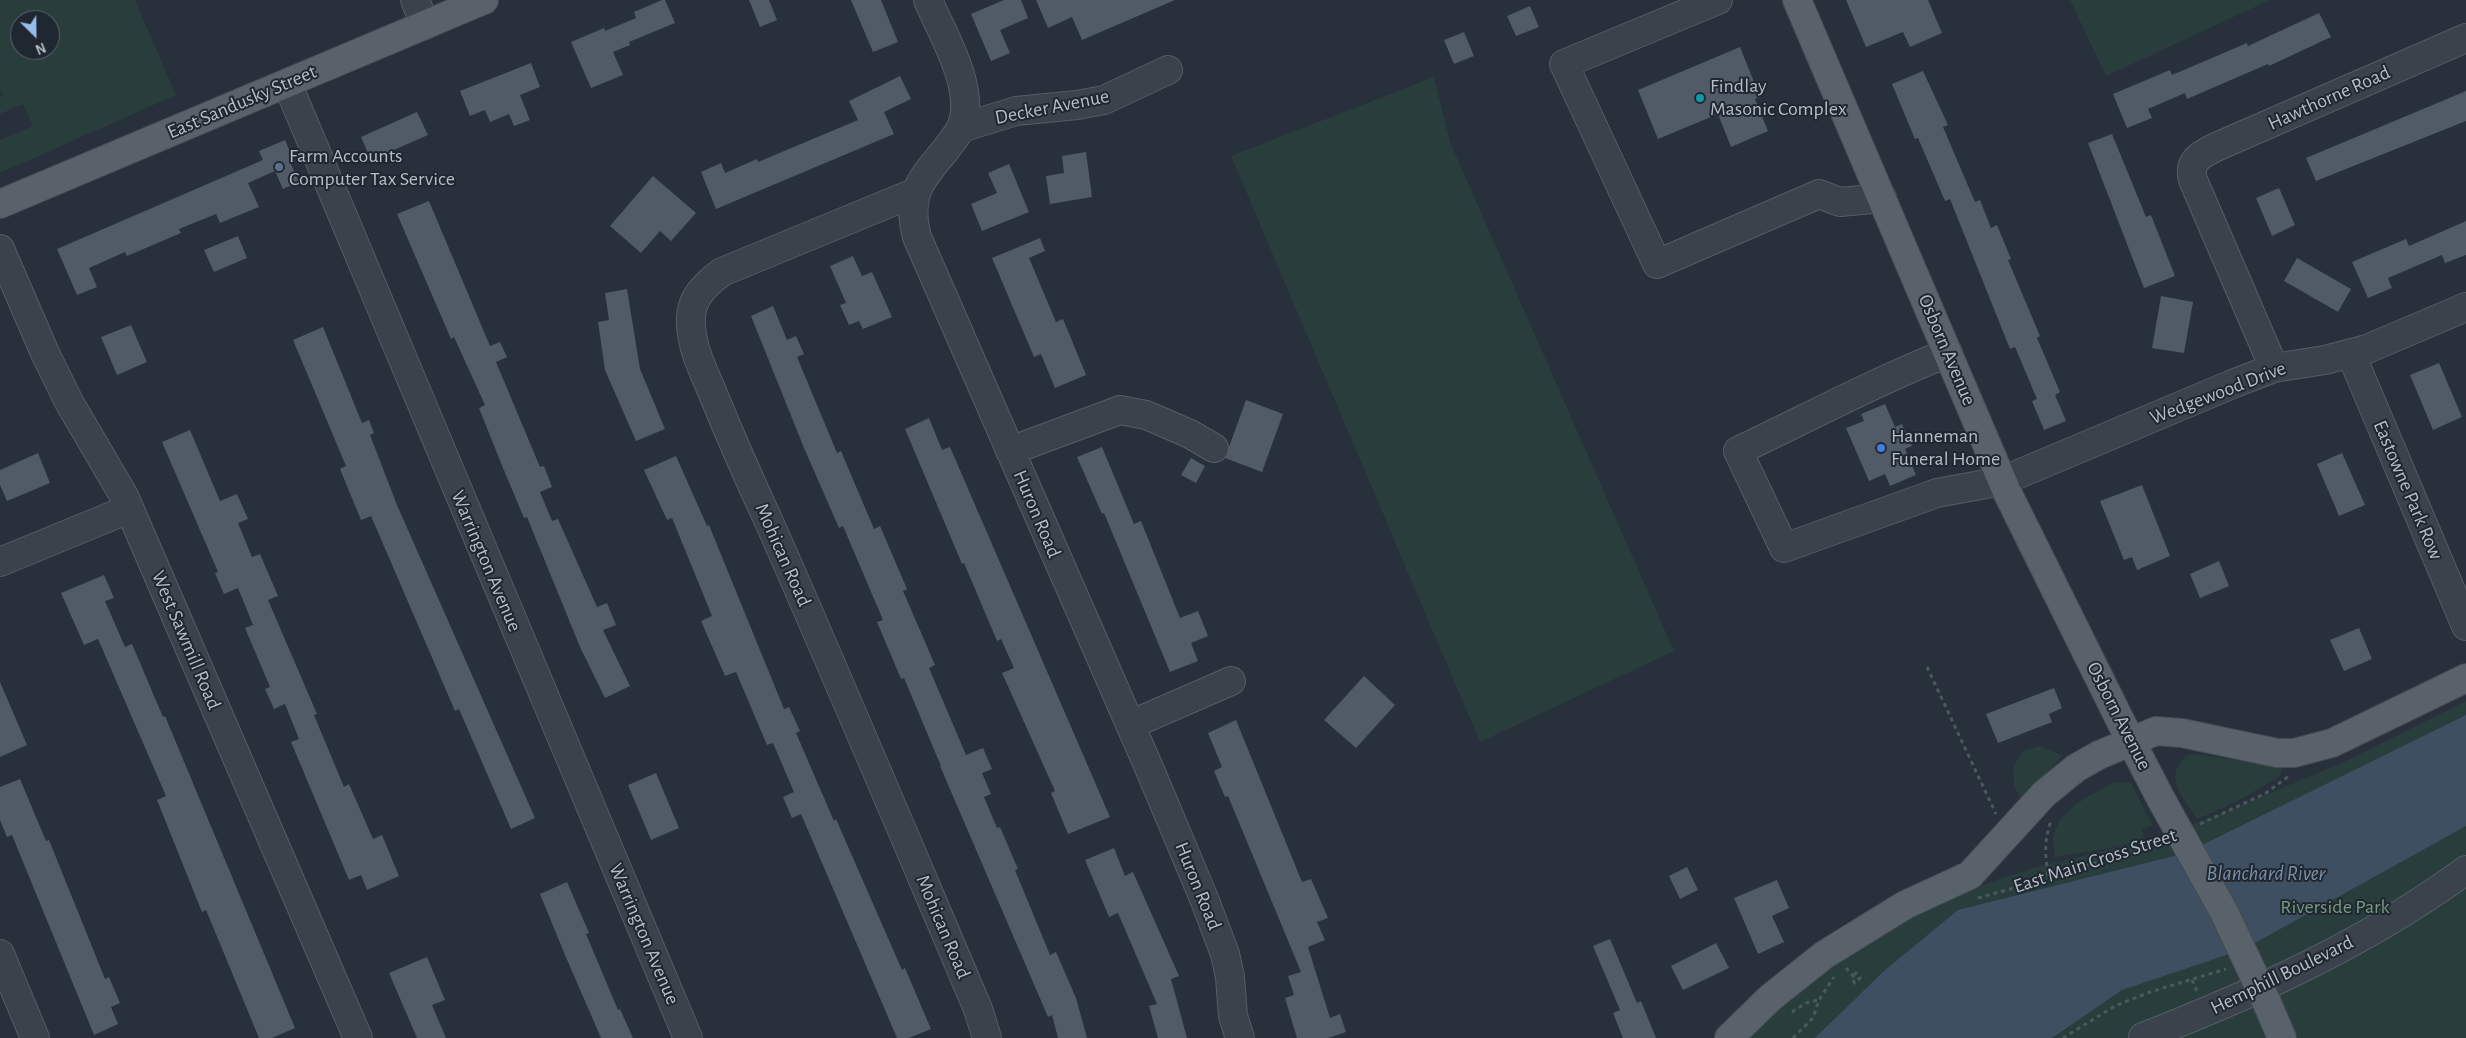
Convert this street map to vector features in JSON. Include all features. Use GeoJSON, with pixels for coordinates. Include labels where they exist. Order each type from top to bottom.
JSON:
{"type":"FeatureCollection","features":[{"type":"Feature","properties":{"kind":"main road","name":"East Sandusky Street"},"geometry":{"type":"LineString","coordinates":[[0,204],[484,0]]}},
{"type":"Feature","properties":{"kind":"main road","name":"Osborn Avenue"},"geometry":{"type":"LineString","coordinates":[[1797,0],[2002,481],[2131,741],[2224,912],[2282,1038]]}},
{"type":"Feature","properties":{"kind":"main road","name":"East Main Cross Street"},"geometry":{"type":"LineString","coordinates":[[1729,1038],[1770,998],[1824,955],[1905,905],[1970,875],[2023,815],[2063,777],[2099,755],[2156,731],[2169,731],[2277,753],[2294,753],[2332,743],[2466,678]]}},
{"type":"Feature","properties":{"kind":"street"},"geometry":{"type":"LineString","coordinates":[[415,0],[425,25]]}},
{"type":"Feature","properties":{"kind":"street","name":"Huron Road"},"geometry":{"type":"LineString","coordinates":[[928,0],[965,92],[965,118],[953,142],[926,173],[916,192],[912,211],[917,237],[1130,724],[1205,901],[1230,977],[1234,1016],[1240,1038]]}},
{"type":"Feature","properties":{"kind":"street"},"geometry":{"type":"LineString","coordinates":[[1718,0],[1564,64],[1657,264],[1819,194],[1840,202],[1882,198]]}},
{"type":"Feature","properties":{"kind":"street","name":"Hawthorne Road"},"geometry":{"type":"LineString","coordinates":[[2274,368],[2193,180],[2192,166],[2194,161],[2216,147],[2466,38]]}},
{"type":"Feature","properties":{"kind":"street","name":"Decker Avenue"},"geometry":{"type":"LineString","coordinates":[[961,128],[1016,111],[1077,105],[1104,100],[1168,70]]}},
{"type":"Feature","properties":{"kind":"street","name":"Warrington Avenue"},"geometry":{"type":"LineString","coordinates":[[287,83],[688,1038]]}},
{"type":"Feature","properties":{"kind":"street","name":"Mohican Road"},"geometry":{"type":"LineString","coordinates":[[916,192],[722,272],[704,285],[697,294],[690,322],[695,349],[742,463],[858,725],[978,1008],[987,1038]]}},
{"type":"Feature","properties":{"kind":"street","name":"West Sawmill Road"},"geometry":{"type":"LineString","coordinates":[[0,249],[65,394],[104,460],[129,508],[358,1038]]}},
{"type":"Feature","properties":{"kind":"street","name":"Wedgewood Drive"},"geometry":{"type":"LineString","coordinates":[[1948,353],[1903,371],[1849,399],[1738,451],[1784,548],[1937,493],[2002,481],[2274,368],[2351,354],[2466,307]]}},
{"type":"Feature","properties":{"kind":"street","name":"Eastowne Park Row"},"geometry":{"type":"LineString","coordinates":[[2351,354],[2466,626]]}},
{"type":"Feature","properties":{"kind":"street"},"geometry":{"type":"LineString","coordinates":[[1010,451],[1120,410],[1146,415],[1190,434],[1214,448]]}},
{"type":"Feature","properties":{"kind":"street"},"geometry":{"type":"LineString","coordinates":[[0,562],[129,508]]}},
{"type":"Feature","properties":{"kind":"street"},"geometry":{"type":"LineString","coordinates":[[1130,724],[1231,681]]}},
{"type":"Feature","properties":{"kind":"street","name":"Hemphill Boulevard"},"geometry":{"type":"LineString","coordinates":[[2143,1037],[2270,984],[2324,957],[2434,894],[2466,870]]}},
{"type":"Feature","properties":{"kind":"street"},"geometry":{"type":"LineString","coordinates":[[2,962],[35,1038]]}},
{"type":"Feature","properties":{"kind":"path"},"geometry":{"type":"LineString","coordinates":[[1927,667],[1998,819],[2008,833]]}},
{"type":"Feature","properties":{"kind":"path","name":"East Main Cross Street"},"geometry":{"type":"LineString","coordinates":[[2197,826],[2249,802],[2280,784],[2293,771],[2295,764],[2294,753]]}},
{"type":"Feature","properties":{"kind":"path"},"geometry":{"type":"LineString","coordinates":[[2048,874],[2044,854],[2053,816]]}},
{"type":"Feature","properties":{"kind":"path","name":"East Main Cross Street"},"geometry":{"type":"LineString","coordinates":[[1972,900],[2025,885],[2048,874],[2113,859],[2163,841]]}},
{"type":"Feature","properties":{"kind":"path"},"geometry":{"type":"LineString","coordinates":[[1793,1038],[1813,1018],[1819,1000],[1835,976],[1852,963]]}},
{"type":"Feature","properties":{"kind":"path"},"geometry":{"type":"LineString","coordinates":[[1846,968],[1853,976]]}},
{"type":"Feature","properties":{"kind":"path"},"geometry":{"type":"LineString","coordinates":[[2062,1038],[2115,1006],[2150,992],[2228,968]]}},
{"type":"Feature","properties":{"kind":"path"},"geometry":{"type":"LineString","coordinates":[[1792,1012],[1806,1003],[1819,1000]]}},
{"type":"Feature","properties":{"kind":"green space"},"geometry":{"type":"Polygon","coordinates":[[[0,0],[135,0],[176,95],[0,173],[0,140],[33,126],[23,104],[0,114],[0,97],[3,95],[0,89],[0,0]]]}},
{"type":"Feature","properties":{"kind":"green space"},"geometry":{"type":"Polygon","coordinates":[[[2070,0],[2270,0],[2106,76],[2070,0]]]}},
{"type":"Feature","properties":{"kind":"green space"},"geometry":{"type":"Polygon","coordinates":[[[1434,77],[1450,142],[1674,651],[1480,742],[1231,156],[1434,77]]]}},
{"type":"Feature","properties":{"kind":"green space","name":"Riverside Park"},"geometry":{"type":"Polygon","coordinates":[[[2466,701],[2466,1038],[1747,1038],[1776,1010],[1830,967],[1912,916],[1976,887],[2037,867],[2152,839],[2213,817],[2344,762],[2466,701]]]}},
{"type":"Feature","properties":{"kind":"green space"},"geometry":{"type":"Polygon","coordinates":[[[2041,746],[2063,756],[2041,778],[2024,799],[2021,799],[2014,786],[2013,767],[2024,750],[2041,746]]]}},
{"type":"Feature","properties":{"kind":"green space"},"geometry":{"type":"Polygon","coordinates":[[[2197,754],[2241,761],[2277,763],[2282,768],[2280,776],[2250,794],[2197,819],[2177,787],[2175,779],[2180,763],[2187,755],[2197,754]]]}},
{"type":"Feature","properties":{"kind":"green space"},"geometry":{"type":"Polygon","coordinates":[[[2115,782],[2131,783],[2153,826],[2142,829],[2145,839],[2111,848],[2055,857],[2053,837],[2063,816],[2079,802],[2115,782]]]}},
{"type":"Feature","properties":{"kind":"water","name":"Blanchard River"},"geometry":{"type":"Polygon","coordinates":[[[2466,715],[2466,826],[2244,949],[2122,990],[2052,1038],[1815,1038],[1884,971],[1958,910],[2186,853],[2466,715]]]}},
{"type":"Feature","properties":{"kind":"building"},"geometry":{"type":"Polygon","coordinates":[[[665,0],[675,23],[629,42],[630,45],[613,52],[623,75],[591,88],[571,42],[604,28],[605,31],[636,18],[634,12],[665,0]]]}},
{"type":"Feature","properties":{"kind":"building"},"geometry":{"type":"Polygon","coordinates":[[[749,0],[769,0],[777,20],[760,27],[749,0]]]}},
{"type":"Feature","properties":{"kind":"building"},"geometry":{"type":"Polygon","coordinates":[[[851,0],[881,0],[898,42],[873,52],[851,0]]]}},
{"type":"Feature","properties":{"kind":"building"},"geometry":{"type":"Polygon","coordinates":[[[1004,0],[1021,0],[1028,18],[1000,30],[1010,53],[991,61],[971,14],[1004,0]]]}},
{"type":"Feature","properties":{"kind":"building"},"geometry":{"type":"Polygon","coordinates":[[[1036,0],[1175,0],[1082,40],[1072,17],[1048,28],[1036,0]]]}},
{"type":"Feature","properties":{"kind":"building"},"geometry":{"type":"Polygon","coordinates":[[[1846,0],[1928,0],[1942,33],[1910,47],[1903,32],[1866,47],[1846,0]]]}},
{"type":"Feature","properties":{"kind":"building"},"geometry":{"type":"Polygon","coordinates":[[[1530,6],[1539,27],[1516,36],[1507,16],[1530,6]]]}},
{"type":"Feature","properties":{"kind":"building"},"geometry":{"type":"Polygon","coordinates":[[[2319,13],[2331,37],[2269,66],[2268,64],[2187,99],[2185,93],[2148,109],[2152,118],[2127,128],[2113,94],[2170,70],[2172,75],[2247,43],[2248,46],[2319,13]]]}},
{"type":"Feature","properties":{"kind":"building"},"geometry":{"type":"Polygon","coordinates":[[[1464,32],[1474,56],[1454,64],[1444,40],[1464,32]]]}},
{"type":"Feature","properties":{"kind":"building","name":"Findlay Masonic Complex"},"geometry":{"type":"Polygon","coordinates":[[[1740,47],[1760,97],[1755,99],[1768,131],[1731,147],[1718,114],[1658,139],[1638,90],[1740,47]]]}},
{"type":"Feature","properties":{"kind":"building"},"geometry":{"type":"Polygon","coordinates":[[[531,63],[540,87],[520,95],[530,120],[514,126],[509,114],[490,122],[485,110],[470,116],[460,91],[531,63]]]}},
{"type":"Feature","properties":{"kind":"building"},"geometry":{"type":"Polygon","coordinates":[[[1923,71],[1948,125],[1943,127],[1975,202],[1980,200],[1991,228],[1997,225],[2011,259],[2008,260],[2040,336],[2037,338],[2060,392],[2055,395],[2066,421],[2044,430],[2032,401],[2037,399],[2015,347],[2010,349],[1950,199],[1945,201],[1918,138],[1915,139],[1892,84],[1923,71]]]}},
{"type":"Feature","properties":{"kind":"building"},"geometry":{"type":"Polygon","coordinates":[[[900,76],[911,99],[884,112],[894,134],[716,209],[701,172],[721,163],[725,173],[757,159],[758,162],[858,120],[849,101],[900,76]]]}},
{"type":"Feature","properties":{"kind":"building"},"geometry":{"type":"Polygon","coordinates":[[[2466,91],[2466,121],[2316,181],[2306,158],[2466,91]]]}},
{"type":"Feature","properties":{"kind":"building"},"geometry":{"type":"Polygon","coordinates":[[[417,112],[428,135],[371,160],[361,137],[417,112]]]}},
{"type":"Feature","properties":{"kind":"building"},"geometry":{"type":"Polygon","coordinates":[[[2112,134],[2146,217],[2151,215],[2175,276],[2144,288],[2088,143],[2112,134]]]}},
{"type":"Feature","properties":{"kind":"building"},"geometry":{"type":"Polygon","coordinates":[[[285,140],[294,161],[290,162],[299,182],[283,189],[275,171],[248,183],[259,207],[220,223],[216,214],[179,229],[181,233],[127,256],[125,252],[89,268],[97,287],[77,295],[57,249],[263,160],[259,151],[285,140]]]}},
{"type":"Feature","properties":{"kind":"building"},"geometry":{"type":"Polygon","coordinates":[[[1086,152],[1092,197],[1050,204],[1046,176],[1064,173],[1062,156],[1086,152]]]}},
{"type":"Feature","properties":{"kind":"building"},"geometry":{"type":"Polygon","coordinates":[[[1009,164],[1029,212],[982,231],[971,204],[997,193],[988,173],[1009,164]]]}},
{"type":"Feature","properties":{"kind":"building"},"geometry":{"type":"Polygon","coordinates":[[[653,176],[696,213],[671,241],[660,231],[641,253],[610,226],[653,176]]]}},
{"type":"Feature","properties":{"kind":"building"},"geometry":{"type":"Polygon","coordinates":[[[2279,188],[2295,225],[2272,236],[2256,198],[2279,188]]]}},
{"type":"Feature","properties":{"kind":"building"},"geometry":{"type":"Polygon","coordinates":[[[429,201],[490,346],[500,342],[507,357],[496,362],[540,467],[544,466],[552,487],[540,492],[552,521],[558,519],[597,607],[607,603],[616,625],[603,630],[630,686],[605,698],[580,647],[527,517],[524,518],[503,468],[479,408],[485,405],[454,337],[451,339],[397,214],[429,201]]]}},
{"type":"Feature","properties":{"kind":"building"},"geometry":{"type":"Polygon","coordinates":[[[2466,221],[2466,255],[2445,263],[2442,255],[2388,278],[2392,288],[2368,298],[2352,262],[2406,239],[2409,246],[2466,221]]]}},
{"type":"Feature","properties":{"kind":"building"},"geometry":{"type":"Polygon","coordinates":[[[238,236],[247,258],[214,272],[204,250],[238,236]]]}},
{"type":"Feature","properties":{"kind":"building"},"geometry":{"type":"Polygon","coordinates":[[[1040,238],[1045,251],[1029,258],[1056,322],[1063,319],[1086,375],[1055,388],[1041,354],[1034,357],[992,258],[1040,238]]]}},
{"type":"Feature","properties":{"kind":"building"},"geometry":{"type":"Polygon","coordinates":[[[853,256],[862,276],[872,272],[892,317],[863,329],[859,321],[849,325],[840,305],[846,303],[830,266],[853,256]]]}},
{"type":"Feature","properties":{"kind":"building"},"geometry":{"type":"Polygon","coordinates":[[[2297,258],[2351,289],[2338,312],[2284,281],[2297,258]]]}},
{"type":"Feature","properties":{"kind":"building"},"geometry":{"type":"Polygon","coordinates":[[[627,289],[640,369],[665,429],[636,441],[605,370],[598,322],[609,320],[605,293],[627,289]]]}},
{"type":"Feature","properties":{"kind":"building"},"geometry":{"type":"Polygon","coordinates":[[[2161,296],[2193,302],[2184,353],[2152,348],[2161,296]]]}},
{"type":"Feature","properties":{"kind":"building"},"geometry":{"type":"Polygon","coordinates":[[[773,306],[787,340],[796,336],[804,354],[797,357],[837,453],[841,451],[874,529],[880,526],[907,589],[903,591],[935,665],[929,668],[966,755],[983,748],[992,769],[982,773],[991,794],[984,797],[997,828],[1000,827],[1018,869],[1015,870],[1050,955],[1056,952],[1076,998],[1087,1038],[1058,1038],[1052,1015],[1048,1017],[904,678],[901,679],[877,622],[883,620],[843,526],[839,528],[804,448],[751,316],[773,306]]]}},
{"type":"Feature","properties":{"kind":"building"},"geometry":{"type":"Polygon","coordinates":[[[131,325],[147,362],[117,375],[101,337],[131,325]]]}},
{"type":"Feature","properties":{"kind":"building"},"geometry":{"type":"Polygon","coordinates":[[[323,327],[362,423],[369,420],[374,433],[370,435],[397,505],[535,818],[511,829],[459,709],[455,711],[371,516],[361,520],[340,469],[346,466],[293,340],[323,327]]]}},
{"type":"Feature","properties":{"kind":"building"},"geometry":{"type":"Polygon","coordinates":[[[2439,363],[2462,417],[2433,430],[2410,375],[2439,363]]]}},
{"type":"Feature","properties":{"kind":"building"},"geometry":{"type":"Polygon","coordinates":[[[1246,400],[1283,414],[1262,472],[1225,458],[1246,400]]]}},
{"type":"Feature","properties":{"kind":"building","name":"Hanneman Funeral Home"},"geometry":{"type":"Polygon","coordinates":[[[1885,404],[1895,427],[1902,424],[1912,446],[1905,449],[1916,475],[1890,486],[1885,474],[1869,481],[1846,428],[1864,421],[1861,414],[1885,404]]]}},
{"type":"Feature","properties":{"kind":"building"},"geometry":{"type":"Polygon","coordinates":[[[929,418],[942,450],[950,447],[1110,817],[1068,834],[1051,793],[1055,791],[1002,673],[1014,668],[1001,639],[997,641],[905,429],[929,418]]]}},
{"type":"Feature","properties":{"kind":"building"},"geometry":{"type":"Polygon","coordinates":[[[190,430],[220,501],[237,494],[248,519],[238,523],[252,557],[260,554],[278,596],[268,600],[317,714],[314,715],[344,787],[349,784],[373,839],[382,835],[399,876],[367,890],[361,875],[349,880],[291,742],[299,739],[285,704],[274,709],[265,689],[270,687],[245,628],[253,625],[238,588],[224,594],[215,573],[218,572],[162,442],[190,430]]]}},
{"type":"Feature","properties":{"kind":"building"},"geometry":{"type":"Polygon","coordinates":[[[1102,447],[1134,524],[1141,521],[1180,618],[1198,611],[1208,636],[1191,643],[1198,661],[1170,672],[1104,513],[1102,514],[1077,457],[1102,447]]]}},
{"type":"Feature","properties":{"kind":"building"},"geometry":{"type":"Polygon","coordinates":[[[38,453],[50,483],[7,501],[0,485],[0,470],[38,453]]]}},
{"type":"Feature","properties":{"kind":"building"},"geometry":{"type":"Polygon","coordinates":[[[2342,453],[2365,505],[2339,516],[2317,464],[2342,453]]]}},
{"type":"Feature","properties":{"kind":"building"},"geometry":{"type":"Polygon","coordinates":[[[676,456],[707,526],[709,525],[784,709],[789,707],[800,731],[796,733],[834,821],[836,819],[902,970],[905,968],[931,1029],[909,1038],[897,1038],[801,814],[792,818],[783,797],[794,792],[773,743],[767,745],[736,672],[725,676],[701,621],[712,616],[672,518],[667,520],[644,470],[676,456]]]}},
{"type":"Feature","properties":{"kind":"building"},"geometry":{"type":"Polygon","coordinates":[[[1191,458],[1205,466],[1196,483],[1181,475],[1191,458]]]}},
{"type":"Feature","properties":{"kind":"building"},"geometry":{"type":"Polygon","coordinates":[[[2142,485],[2170,556],[2137,570],[2132,557],[2124,560],[2100,501],[2142,485]]]}},
{"type":"Feature","properties":{"kind":"building"},"geometry":{"type":"Polygon","coordinates":[[[2219,561],[2229,586],[2200,598],[2190,574],[2219,561]]]}},
{"type":"Feature","properties":{"kind":"building"},"geometry":{"type":"Polygon","coordinates":[[[104,575],[114,598],[105,601],[125,647],[132,644],[163,717],[165,716],[295,1028],[272,1038],[259,1038],[206,910],[202,912],[157,800],[166,796],[98,639],[84,645],[61,593],[104,575]]]}},
{"type":"Feature","properties":{"kind":"building"},"geometry":{"type":"Polygon","coordinates":[[[2359,628],[2372,659],[2344,671],[2330,640],[2359,628]]]}},
{"type":"Feature","properties":{"kind":"building"},"geometry":{"type":"Polygon","coordinates":[[[1364,676],[1395,705],[1356,748],[1324,720],[1364,676]]]}},
{"type":"Feature","properties":{"kind":"building"},"geometry":{"type":"Polygon","coordinates":[[[0,682],[27,745],[0,757],[0,682]]]}},
{"type":"Feature","properties":{"kind":"building"},"geometry":{"type":"Polygon","coordinates":[[[2054,688],[2062,708],[2049,714],[2052,722],[1998,743],[1986,714],[2054,688]]]}},
{"type":"Feature","properties":{"kind":"building"},"geometry":{"type":"Polygon","coordinates":[[[1236,720],[1302,882],[1311,879],[1328,918],[1317,922],[1325,940],[1308,947],[1330,1018],[1340,1014],[1346,1032],[1328,1038],[1297,1038],[1285,998],[1294,995],[1288,976],[1301,972],[1228,796],[1225,797],[1214,771],[1222,767],[1208,733],[1236,720]]]}},
{"type":"Feature","properties":{"kind":"building"},"geometry":{"type":"Polygon","coordinates":[[[656,773],[679,828],[651,840],[628,785],[656,773]]]}},
{"type":"Feature","properties":{"kind":"building"},"geometry":{"type":"Polygon","coordinates":[[[20,779],[46,841],[49,840],[105,979],[109,977],[120,1003],[111,1007],[118,1024],[94,1035],[12,835],[7,837],[0,820],[0,787],[20,779]]]}},
{"type":"Feature","properties":{"kind":"building"},"geometry":{"type":"Polygon","coordinates":[[[1114,848],[1125,876],[1133,872],[1179,976],[1171,979],[1187,1038],[1158,1038],[1149,1006],[1157,1004],[1118,913],[1109,917],[1085,860],[1114,848]]]}},
{"type":"Feature","properties":{"kind":"building"},"geometry":{"type":"Polygon","coordinates":[[[1687,867],[1698,890],[1680,899],[1669,876],[1687,867]]]}},
{"type":"Feature","properties":{"kind":"building"},"geometry":{"type":"Polygon","coordinates":[[[1777,880],[1789,908],[1772,916],[1784,942],[1758,954],[1734,898],[1777,880]]]}},
{"type":"Feature","properties":{"kind":"building"},"geometry":{"type":"Polygon","coordinates":[[[567,882],[589,933],[586,934],[618,1010],[620,1009],[633,1038],[601,1038],[565,955],[540,894],[567,882]]]}},
{"type":"Feature","properties":{"kind":"building"},"geometry":{"type":"Polygon","coordinates":[[[1610,939],[1637,1003],[1641,1001],[1656,1038],[1623,1038],[1613,1013],[1620,1010],[1593,946],[1610,939]]]}},
{"type":"Feature","properties":{"kind":"building"},"geometry":{"type":"Polygon","coordinates":[[[1716,943],[1729,968],[1683,990],[1671,966],[1716,943]]]}},
{"type":"Feature","properties":{"kind":"building"},"geometry":{"type":"Polygon","coordinates":[[[427,957],[445,1000],[432,1005],[446,1038],[417,1038],[389,973],[427,957]]]}},
{"type":"Feature","properties":{"kind":"place","name":"Findlay Masonic Complex"},"geometry":{"type":"Point","coordinates":[1700,98]}},
{"type":"Feature","properties":{"kind":"place","name":"Farm Accounts Computer Tax Service"},"geometry":{"type":"Point","coordinates":[279,167]}},
{"type":"Feature","properties":{"kind":"place","name":"Hanneman Funeral Home"},"geometry":{"type":"Point","coordinates":[1881,448]}}]}
